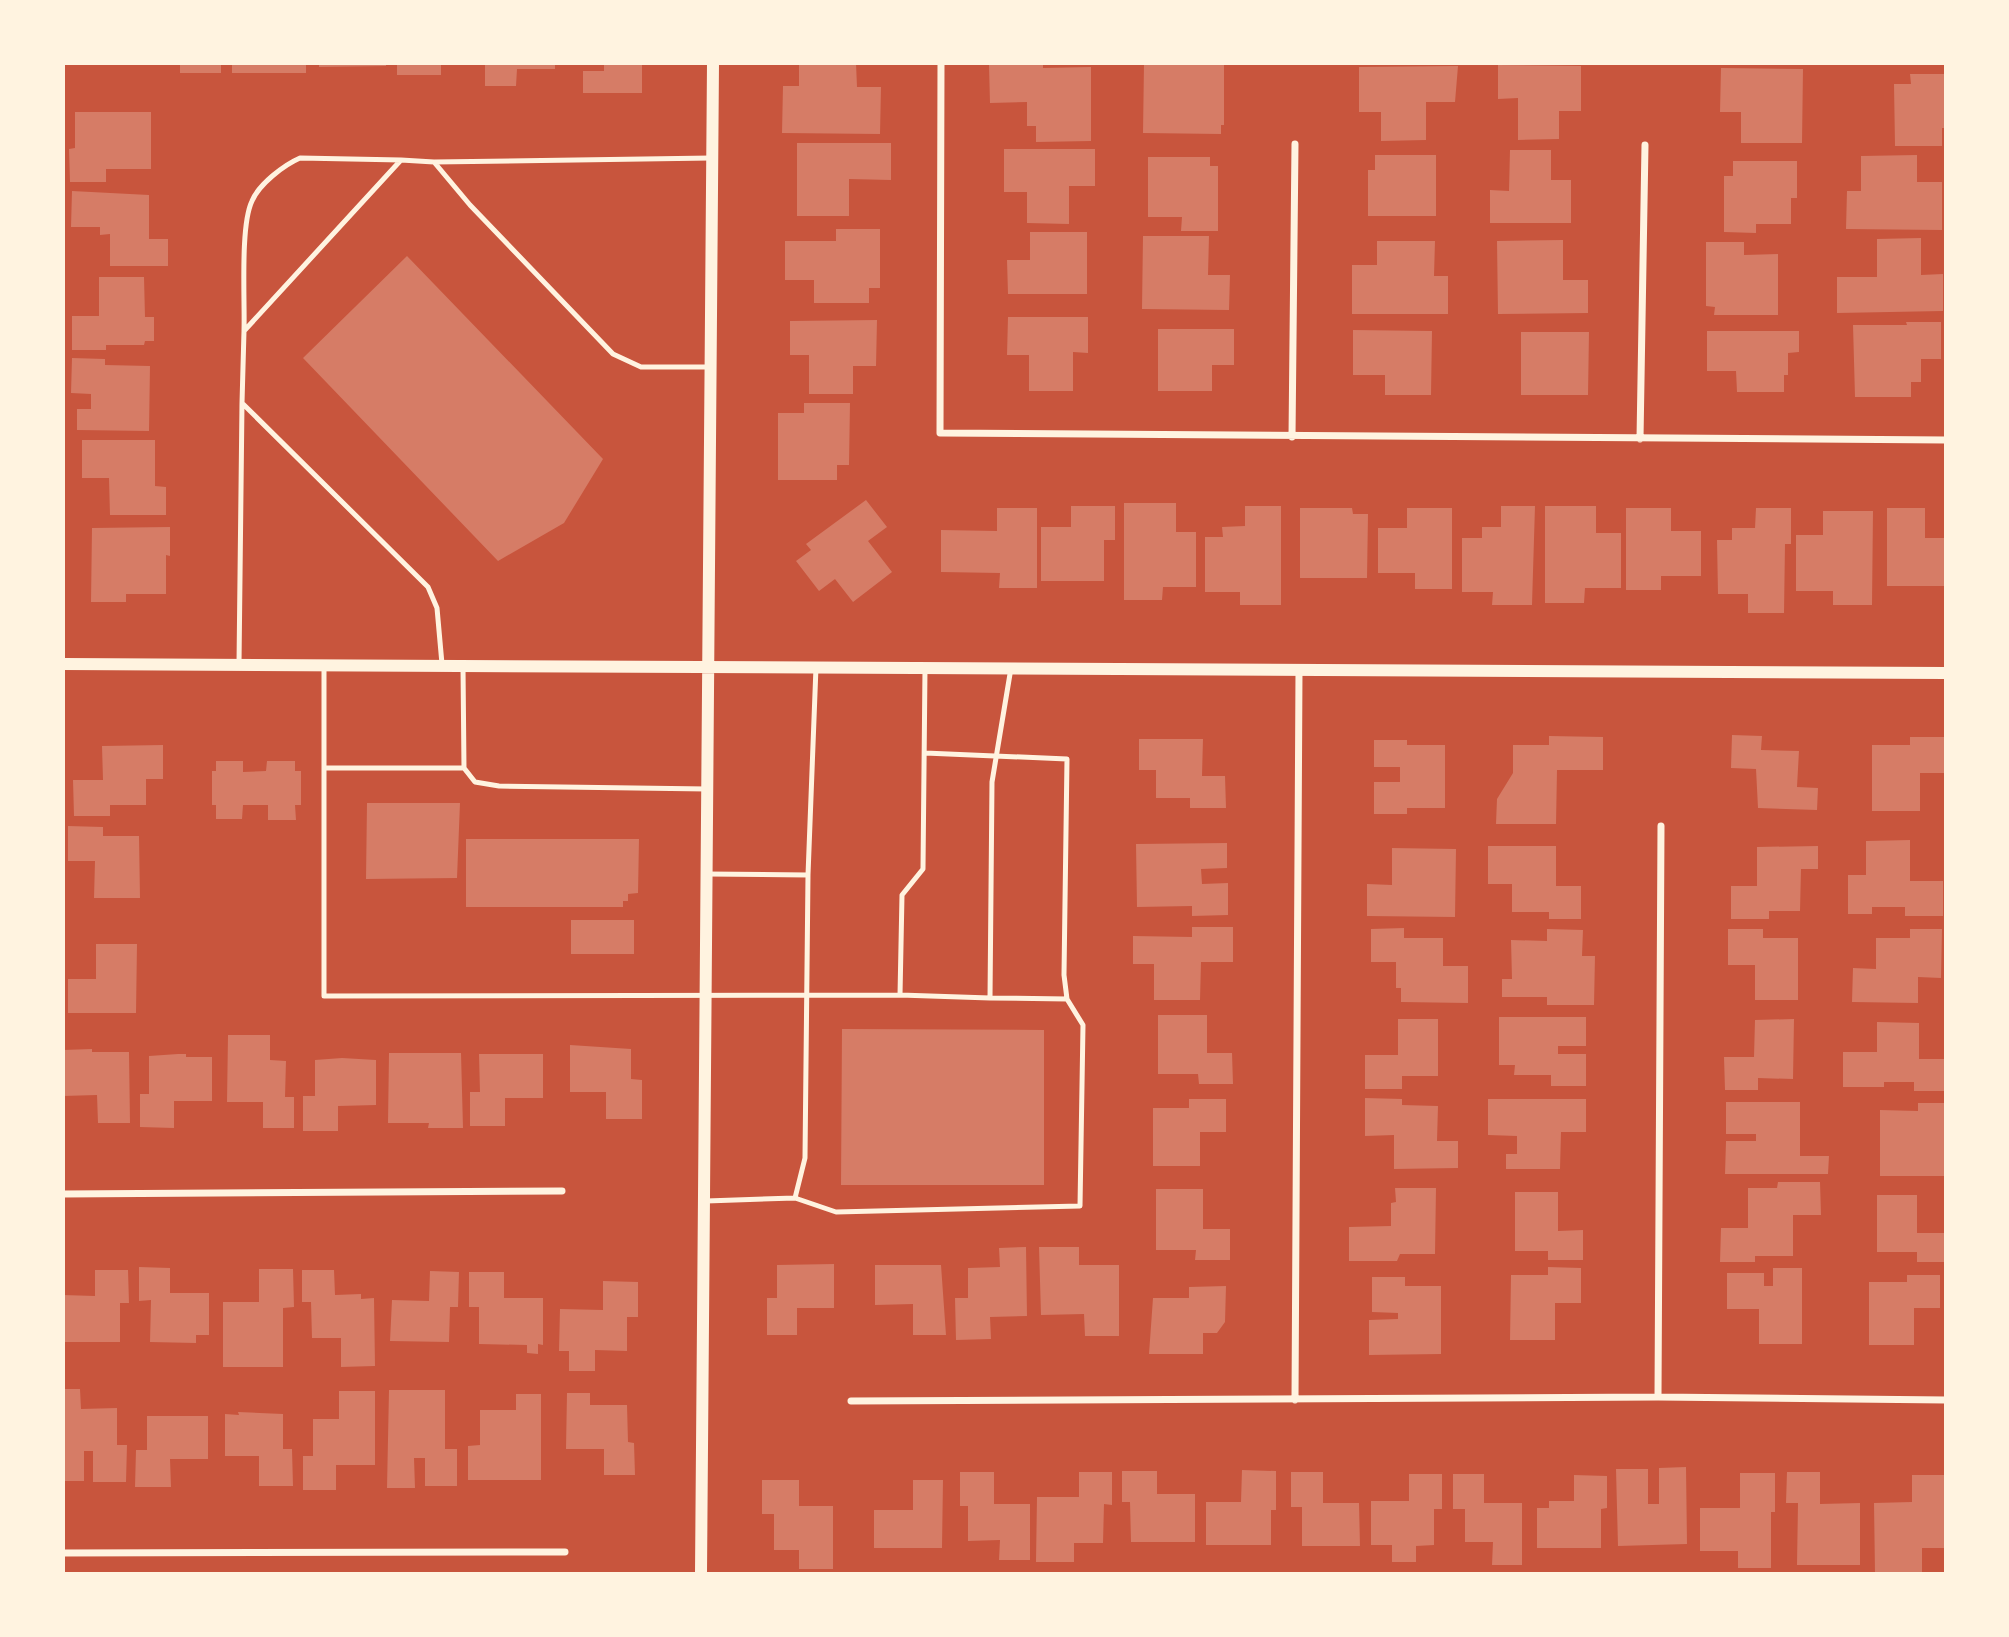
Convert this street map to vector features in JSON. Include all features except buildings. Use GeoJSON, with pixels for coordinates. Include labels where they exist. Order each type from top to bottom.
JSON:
{"type":"FeatureCollection","features":[{"type":"Feature","properties":{"kind":"street"},"geometry":{"type":"LineString","coordinates":[[701,1574],[713,63]]}},
{"type":"Feature","properties":{"kind":"street"},"geometry":{"type":"LineString","coordinates":[[941,63],[940,433],[1946,440]]}},
{"type":"Feature","properties":{"kind":"street"},"geometry":{"type":"LineString","coordinates":[[1292,437],[1295,145]]}},
{"type":"Feature","properties":{"kind":"street"},"geometry":{"type":"LineString","coordinates":[[1640,439],[1645,145]]}},
{"type":"Feature","properties":{"kind":"street"},"geometry":{"type":"LineString","coordinates":[[63,664],[925,666],[1946,673]]}},
{"type":"Feature","properties":{"kind":"street"},"geometry":{"type":"LineString","coordinates":[[1295,1400],[1299,670]]}},
{"type":"Feature","properties":{"kind":"street"},"geometry":{"type":"LineString","coordinates":[[1658,1397],[1661,826]]}},
{"type":"Feature","properties":{"kind":"street"},"geometry":{"type":"LineString","coordinates":[[63,1194],[562,1191]]}},
{"type":"Feature","properties":{"kind":"street"},"geometry":{"type":"LineString","coordinates":[[851,1401],[1658,1397],[1946,1400]]}},
{"type":"Feature","properties":{"kind":"street"},"geometry":{"type":"LineString","coordinates":[[63,1553],[565,1552]]}},
{"type":"Feature","properties":{"kind":"lane"},"geometry":{"type":"LineString","coordinates":[[239,664],[247,218],[252,199],[287,164],[300,158],[434,162],[712,158]]}},
{"type":"Feature","properties":{"kind":"lane"},"geometry":{"type":"LineString","coordinates":[[244,331],[401,160]]}},
{"type":"Feature","properties":{"kind":"lane"},"geometry":{"type":"LineString","coordinates":[[434,162],[613,354],[641,367],[711,367]]}},
{"type":"Feature","properties":{"kind":"lane"},"geometry":{"type":"LineString","coordinates":[[242,403],[428,587],[437,608],[442,664]]}},
{"type":"Feature","properties":{"kind":"lane"},"geometry":{"type":"LineString","coordinates":[[324,664],[324,996],[900,995],[1067,999]]}},
{"type":"Feature","properties":{"kind":"lane"},"geometry":{"type":"LineString","coordinates":[[463,664],[464,768],[475,782],[499,786],[708,789]]}},
{"type":"Feature","properties":{"kind":"lane"},"geometry":{"type":"LineString","coordinates":[[796,1198],[805,1158],[805,996],[816,666]]}},
{"type":"Feature","properties":{"kind":"lane"},"geometry":{"type":"LineString","coordinates":[[900,995],[902,895],[923,869],[925,666]]}},
{"type":"Feature","properties":{"kind":"lane"},"geometry":{"type":"LineString","coordinates":[[990,998],[992,782],[1012,667]]}},
{"type":"Feature","properties":{"kind":"lane"},"geometry":{"type":"LineString","coordinates":[[706,1201],[796,1198],[836,1212],[1080,1206],[1083,1025],[1067,999],[1064,975],[1067,759],[925,753]]}},
{"type":"Feature","properties":{"kind":"lane"},"geometry":{"type":"LineString","coordinates":[[324,768],[464,768]]}},
{"type":"Feature","properties":{"kind":"lane"},"geometry":{"type":"LineString","coordinates":[[707,874],[808,875]]}}]}
